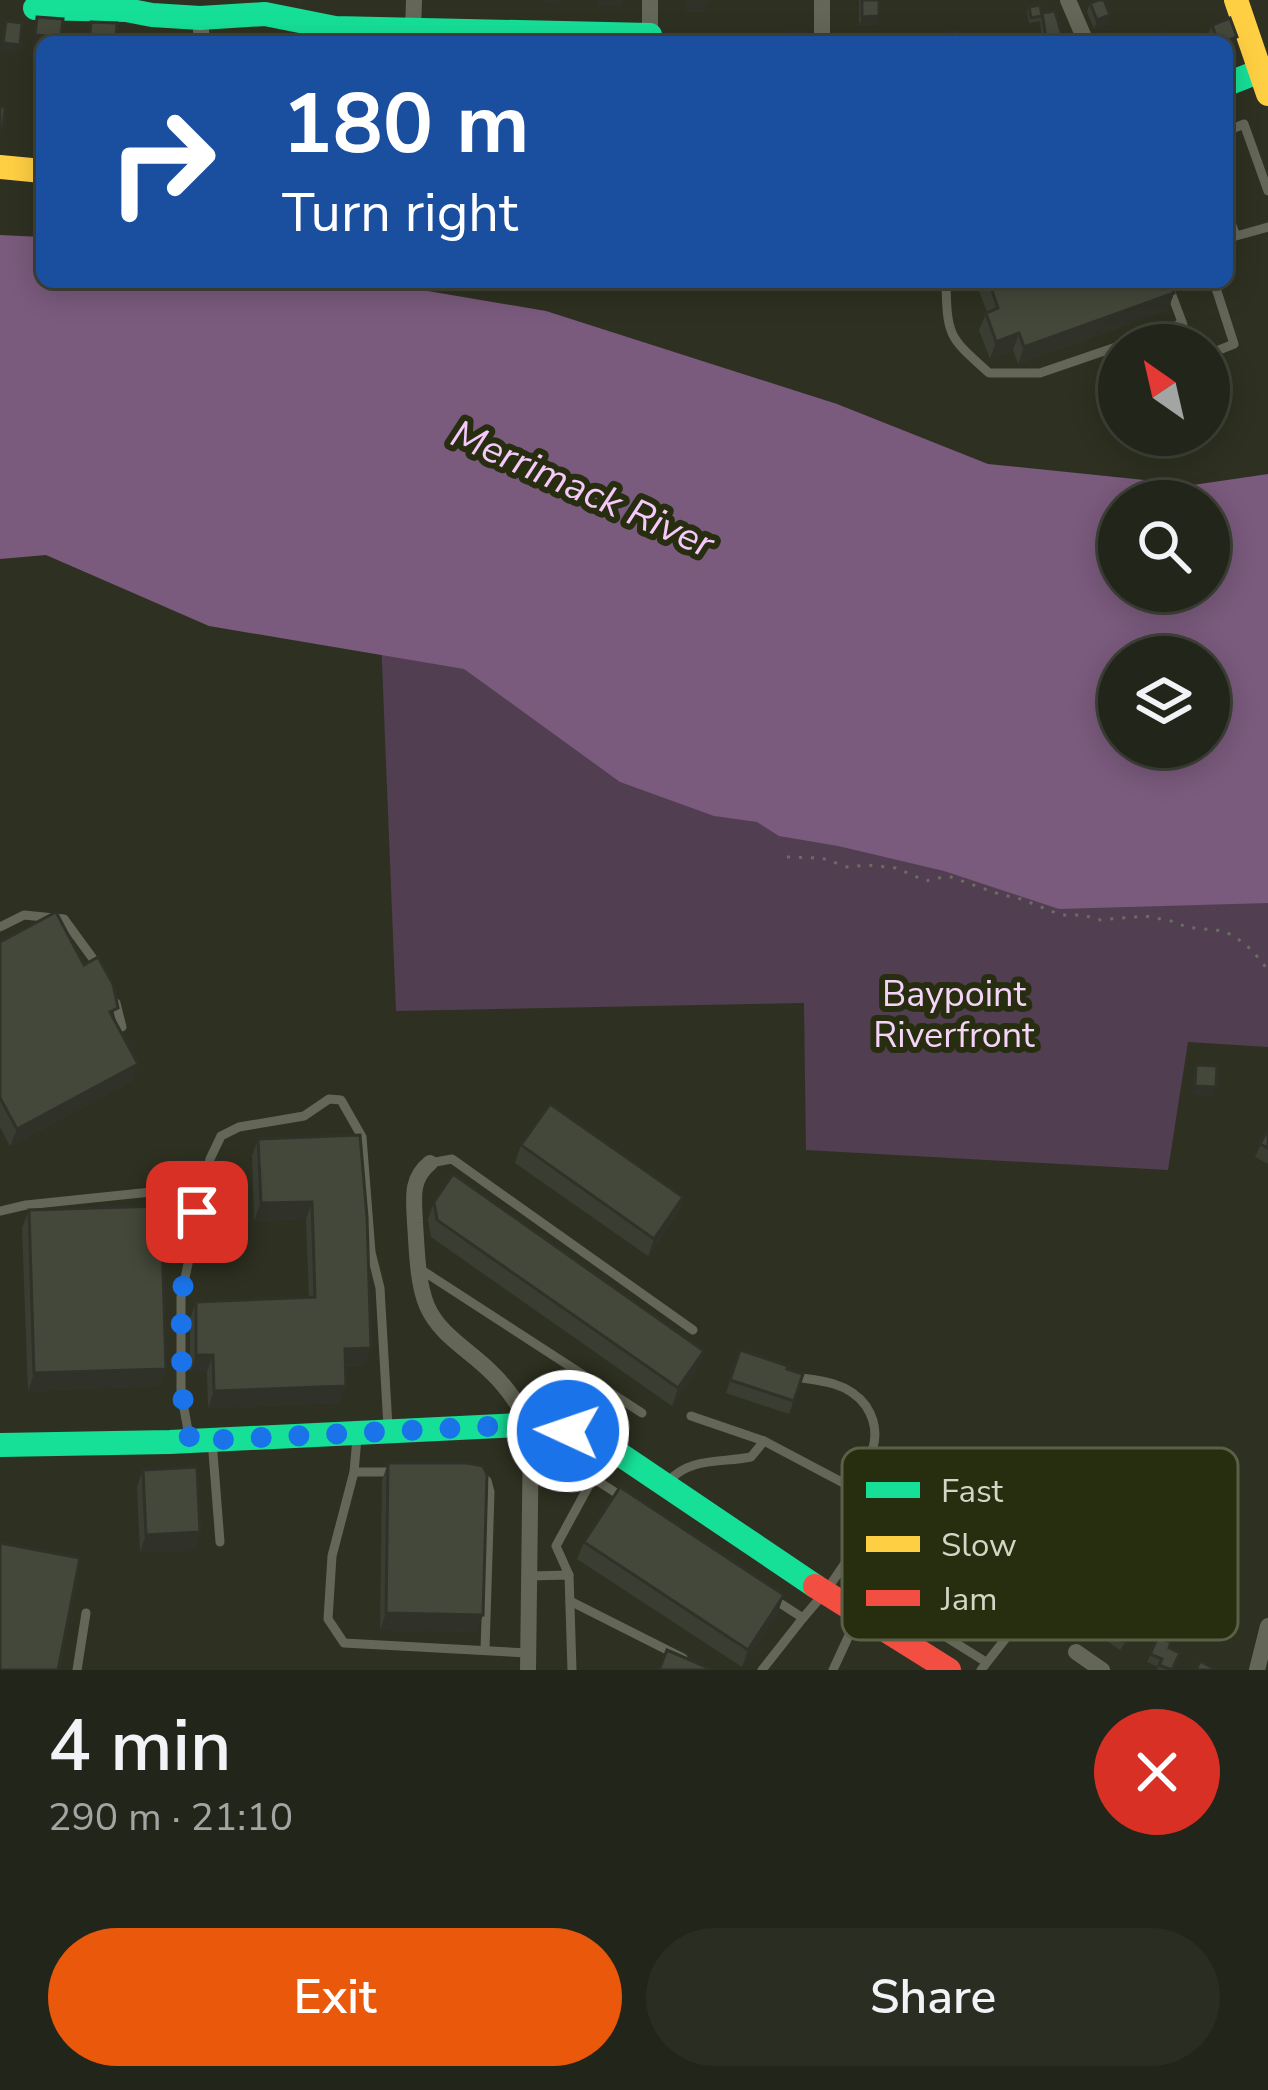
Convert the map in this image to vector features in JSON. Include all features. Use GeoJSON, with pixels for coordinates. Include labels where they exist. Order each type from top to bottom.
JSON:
{"type":"FeatureCollection","features":[{"type":"Feature","properties":{"kind":"street"},"geometry":{"type":"LineString","coordinates":[[412,31],[414,0]]}},
{"type":"Feature","properties":{"kind":"street"},"geometry":{"type":"LineString","coordinates":[[650,0],[650,36]]}},
{"type":"Feature","properties":{"kind":"street"},"geometry":{"type":"LineString","coordinates":[[822,0],[823,36]]}},
{"type":"Feature","properties":{"kind":"street"},"geometry":{"type":"LineString","coordinates":[[1068,0],[1083,36]]}},
{"type":"Feature","properties":{"kind":"street"},"geometry":{"type":"LineString","coordinates":[[1233,84],[1266,78],[1236,0]]}},
{"type":"Feature","properties":{"kind":"street"},"geometry":{"type":"LineString","coordinates":[[34,8],[126,5],[201,30],[265,7],[335,28],[561,36]]}},
{"type":"Feature","properties":{"kind":"street"},"geometry":{"type":"LineString","coordinates":[[0,167],[36,170]]}},
{"type":"Feature","properties":{"kind":"street"},"geometry":{"type":"LineString","coordinates":[[430,1162],[418,1172],[413,1189],[424,1301],[434,1319],[493,1373],[531,1426],[528,1662]]}},
{"type":"Feature","properties":{"kind":"street"},"geometry":{"type":"LineString","coordinates":[[0,1445],[540,1424],[603,1443],[665,1486],[833,1581],[842,1592]]}},
{"type":"Feature","properties":{"kind":"street"},"geometry":{"type":"LineString","coordinates":[[1257,1670],[1268,1626]]}},
{"type":"Feature","properties":{"kind":"street"},"geometry":{"type":"LineString","coordinates":[[902,1640],[949,1670]]}},
{"type":"Feature","properties":{"kind":"street"},"geometry":{"type":"LineString","coordinates":[[1076,1652],[1102,1670]]}},
{"type":"Feature","properties":{"kind":"lane"},"geometry":{"type":"LineString","coordinates":[[1233,129],[1244,124],[1268,191]]}},
{"type":"Feature","properties":{"kind":"lane"},"geometry":{"type":"LineString","coordinates":[[1233,226],[1237,236],[1268,227]]}},
{"type":"Feature","properties":{"kind":"lane"},"geometry":{"type":"LineString","coordinates":[[946,288],[954,342],[989,374],[1040,373],[1098,354]]}},
{"type":"Feature","properties":{"kind":"lane"},"geometry":{"type":"LineString","coordinates":[[1169,288],[1179,324]]}},
{"type":"Feature","properties":{"kind":"lane"},"geometry":{"type":"LineString","coordinates":[[1216,288],[1228,324]]}},
{"type":"Feature","properties":{"kind":"lane"},"geometry":{"type":"LineString","coordinates":[[0,927],[24,915],[64,919],[102,971]]}},
{"type":"Feature","properties":{"kind":"lane"},"geometry":{"type":"LineString","coordinates":[[112,986],[122,1027]]}},
{"type":"Feature","properties":{"kind":"lane"},"geometry":{"type":"LineString","coordinates":[[220,1542],[201,1440],[182,1393],[181,1297],[210,1160],[221,1136],[238,1127],[304,1116],[328,1099],[341,1100],[362,1138],[371,1252],[380,1288],[388,1433]]}},
{"type":"Feature","properties":{"kind":"lane"},"geometry":{"type":"LineString","coordinates":[[430,1162],[452,1159],[693,1330]]}},
{"type":"Feature","properties":{"kind":"lane"},"geometry":{"type":"LineString","coordinates":[[0,1211],[152,1192]]}},
{"type":"Feature","properties":{"kind":"lane"},"geometry":{"type":"LineString","coordinates":[[420,1269],[641,1413]]}},
{"type":"Feature","properties":{"kind":"lane"},"geometry":{"type":"LineString","coordinates":[[795,1377],[838,1385],[859,1397],[875,1420],[874,1448]]}},
{"type":"Feature","properties":{"kind":"lane"},"geometry":{"type":"LineString","coordinates":[[691,1417],[764,1441],[842,1483]]}},
{"type":"Feature","properties":{"kind":"lane"},"geometry":{"type":"LineString","coordinates":[[357,1434],[354,1472],[332,1556],[328,1619],[344,1642],[485,1651],[528,1662]]}},
{"type":"Feature","properties":{"kind":"lane"},"geometry":{"type":"LineString","coordinates":[[665,1486],[679,1469],[697,1462],[751,1457],[764,1441]]}},
{"type":"Feature","properties":{"kind":"lane"},"geometry":{"type":"LineString","coordinates":[[572,1670],[569,1575],[556,1546],[613,1450]]}},
{"type":"Feature","properties":{"kind":"lane"},"geometry":{"type":"LineString","coordinates":[[354,1472],[414,1471]]}},
{"type":"Feature","properties":{"kind":"lane"},"geometry":{"type":"LineString","coordinates":[[467,1473],[481,1474],[490,1492],[485,1651]]}},
{"type":"Feature","properties":{"kind":"lane"},"geometry":{"type":"LineString","coordinates":[[593,1478],[632,1504]]}},
{"type":"Feature","properties":{"kind":"lane"},"geometry":{"type":"LineString","coordinates":[[762,1670],[842,1568]]}},
{"type":"Feature","properties":{"kind":"lane"},"geometry":{"type":"LineString","coordinates":[[530,1576],[569,1575]]}},
{"type":"Feature","properties":{"kind":"lane"},"geometry":{"type":"LineString","coordinates":[[833,1581],[842,1586]]}},
{"type":"Feature","properties":{"kind":"lane"},"geometry":{"type":"LineString","coordinates":[[765,1593],[803,1618]]}},
{"type":"Feature","properties":{"kind":"lane"},"geometry":{"type":"LineString","coordinates":[[570,1601],[688,1660]]}},
{"type":"Feature","properties":{"kind":"lane"},"geometry":{"type":"LineString","coordinates":[[86,1613],[78,1669],[94,1670]]}},
{"type":"Feature","properties":{"kind":"lane"},"geometry":{"type":"LineString","coordinates":[[833,1670],[847,1640]]}},
{"type":"Feature","properties":{"kind":"lane"},"geometry":{"type":"LineString","coordinates":[[938,1640],[984,1666],[1004,1640]]}},
{"type":"Feature","properties":{"kind":"path"},"geometry":{"type":"LineString","coordinates":[[787,857],[822,858],[847,867],[896,868],[926,881],[948,876],[1061,915],[1098,920],[1145,916],[1223,931],[1252,950],[1268,970]]}},
{"type":"Feature","properties":{"kind":"green space","name":"Baypoint Riverfront"},"geometry":{"type":"Polygon","coordinates":[[[381,638],[1268,885],[1268,1047],[1188,1042],[1168,1170],[806,1150],[804,1003],[396,1011],[381,638]]]}},
{"type":"Feature","properties":{"kind":"water","name":"Merrimack River"},"geometry":{"type":"Polygon","coordinates":[[[0,235],[36,237],[36,288],[410,288],[546,311],[837,404],[988,464],[1144,480],[1098,480],[1098,612],[1230,612],[1227,480],[1268,474],[1268,903],[1059,909],[944,871],[779,836],[757,822],[714,816],[620,782],[464,669],[209,626],[46,555],[0,559],[0,235]]]}},
{"type":"Feature","properties":{"kind":"building"},"geometry":{"type":"Polygon","coordinates":[[[862,0],[879,0],[879,16],[862,17],[862,0]]]}},
{"type":"Feature","properties":{"kind":"building"},"geometry":{"type":"Polygon","coordinates":[[[1104,0],[1110,15],[1097,20],[1090,3],[1104,0]]]}},
{"type":"Feature","properties":{"kind":"building"},"geometry":{"type":"Polygon","coordinates":[[[1040,5],[1042,16],[1031,18],[1029,7],[1040,5]]]}},
{"type":"Feature","properties":{"kind":"building"},"geometry":{"type":"Polygon","coordinates":[[[1055,11],[1062,35],[1046,36],[1042,13],[1055,11]]]}},
{"type":"Feature","properties":{"kind":"building"},"geometry":{"type":"Polygon","coordinates":[[[37,17],[63,19],[61,36],[35,35],[37,17]]]}},
{"type":"Feature","properties":{"kind":"building"},"geometry":{"type":"Polygon","coordinates":[[[1230,18],[1237,37],[1216,36],[1212,25],[1230,18]]]}},
{"type":"Feature","properties":{"kind":"building"},"geometry":{"type":"Polygon","coordinates":[[[6,21],[22,23],[20,45],[3,43],[6,21]]]}},
{"type":"Feature","properties":{"kind":"building"},"geometry":{"type":"Polygon","coordinates":[[[91,22],[117,23],[116,36],[90,36],[91,22]]]}},
{"type":"Feature","properties":{"kind":"building"},"geometry":{"type":"Polygon","coordinates":[[[991,288],[1172,288],[1174,293],[1024,347],[1019,333],[996,342],[986,313],[998,308],[991,288]]]}},
{"type":"Feature","properties":{"kind":"building"},"geometry":{"type":"Polygon","coordinates":[[[56,912],[84,965],[98,957],[113,984],[118,1008],[110,1012],[138,1064],[17,1129],[0,1098],[0,942],[56,912]]]}},
{"type":"Feature","properties":{"kind":"building"},"geometry":{"type":"Polygon","coordinates":[[[1196,1065],[1217,1066],[1216,1087],[1195,1086],[1196,1065]]]}},
{"type":"Feature","properties":{"kind":"building"},"geometry":{"type":"Polygon","coordinates":[[[550,1104],[683,1197],[654,1239],[521,1145],[550,1104]]]}},
{"type":"Feature","properties":{"kind":"building"},"geometry":{"type":"Polygon","coordinates":[[[360,1135],[371,1348],[345,1349],[346,1386],[214,1391],[213,1355],[196,1355],[196,1302],[315,1297],[312,1202],[261,1203],[258,1139],[360,1135]]]}},
{"type":"Feature","properties":{"kind":"building"},"geometry":{"type":"Polygon","coordinates":[[[453,1174],[704,1351],[678,1388],[437,1220],[434,1202],[453,1174]]]}},
{"type":"Feature","properties":{"kind":"building"},"geometry":{"type":"Polygon","coordinates":[[[161,1206],[166,1369],[34,1373],[29,1210],[161,1206]]]}},
{"type":"Feature","properties":{"kind":"building"},"geometry":{"type":"Polygon","coordinates":[[[740,1350],[803,1374],[794,1401],[730,1380],[740,1350]]]}},
{"type":"Feature","properties":{"kind":"building"},"geometry":{"type":"Polygon","coordinates":[[[388,1463],[483,1466],[487,1474],[483,1615],[386,1613],[388,1463]]]}},
{"type":"Feature","properties":{"kind":"building"},"geometry":{"type":"Polygon","coordinates":[[[197,1467],[200,1532],[146,1535],[143,1470],[197,1467]]]}},
{"type":"Feature","properties":{"kind":"building"},"geometry":{"type":"Polygon","coordinates":[[[620,1487],[784,1595],[748,1650],[584,1542],[620,1487]]]}},
{"type":"Feature","properties":{"kind":"building"},"geometry":{"type":"Polygon","coordinates":[[[0,1543],[80,1558],[58,1670],[0,1670],[0,1543]]]}},
{"type":"Feature","properties":{"kind":"building"},"geometry":{"type":"Polygon","coordinates":[[[1157,1640],[1171,1642],[1169,1648],[1180,1653],[1172,1670],[1159,1665],[1162,1659],[1150,1654],[1157,1640]]]}},
{"type":"Feature","properties":{"kind":"building"},"geometry":{"type":"Polygon","coordinates":[[[667,1650],[713,1670],[659,1670],[667,1650]]]}},
{"type":"Feature","properties":{"kind":"traffic: fast"},"geometry":{"type":"LineString","coordinates":[[35,8],[200,18],[265,14],[335,28],[650,36]]}},
{"type":"Feature","properties":{"kind":"traffic: fast"},"geometry":{"type":"LineString","coordinates":[[1233,82],[1268,68]]}},
{"type":"Feature","properties":{"kind":"traffic: fast"},"geometry":{"type":"LineString","coordinates":[[0,1445],[170,1442],[540,1424],[603,1443],[815,1586]]}},
{"type":"Feature","properties":{"kind":"traffic: slow"},"geometry":{"type":"LineString","coordinates":[[1236,0],[1268,94]]}},
{"type":"Feature","properties":{"kind":"traffic: slow"},"geometry":{"type":"LineString","coordinates":[[0,167],[36,170]]}},
{"type":"Feature","properties":{"kind":"traffic: jam"},"geometry":{"type":"LineString","coordinates":[[815,1586],[842,1603]]}},
{"type":"Feature","properties":{"kind":"traffic: jam"},"geometry":{"type":"LineString","coordinates":[[901,1640],[949,1670]]}},
{"type":"Feature","properties":{"kind":"route"},"geometry":{"type":"LineString","coordinates":[[197,1212],[181,1297],[182,1393],[190,1441],[540,1424],[568,1431]]}}]}
